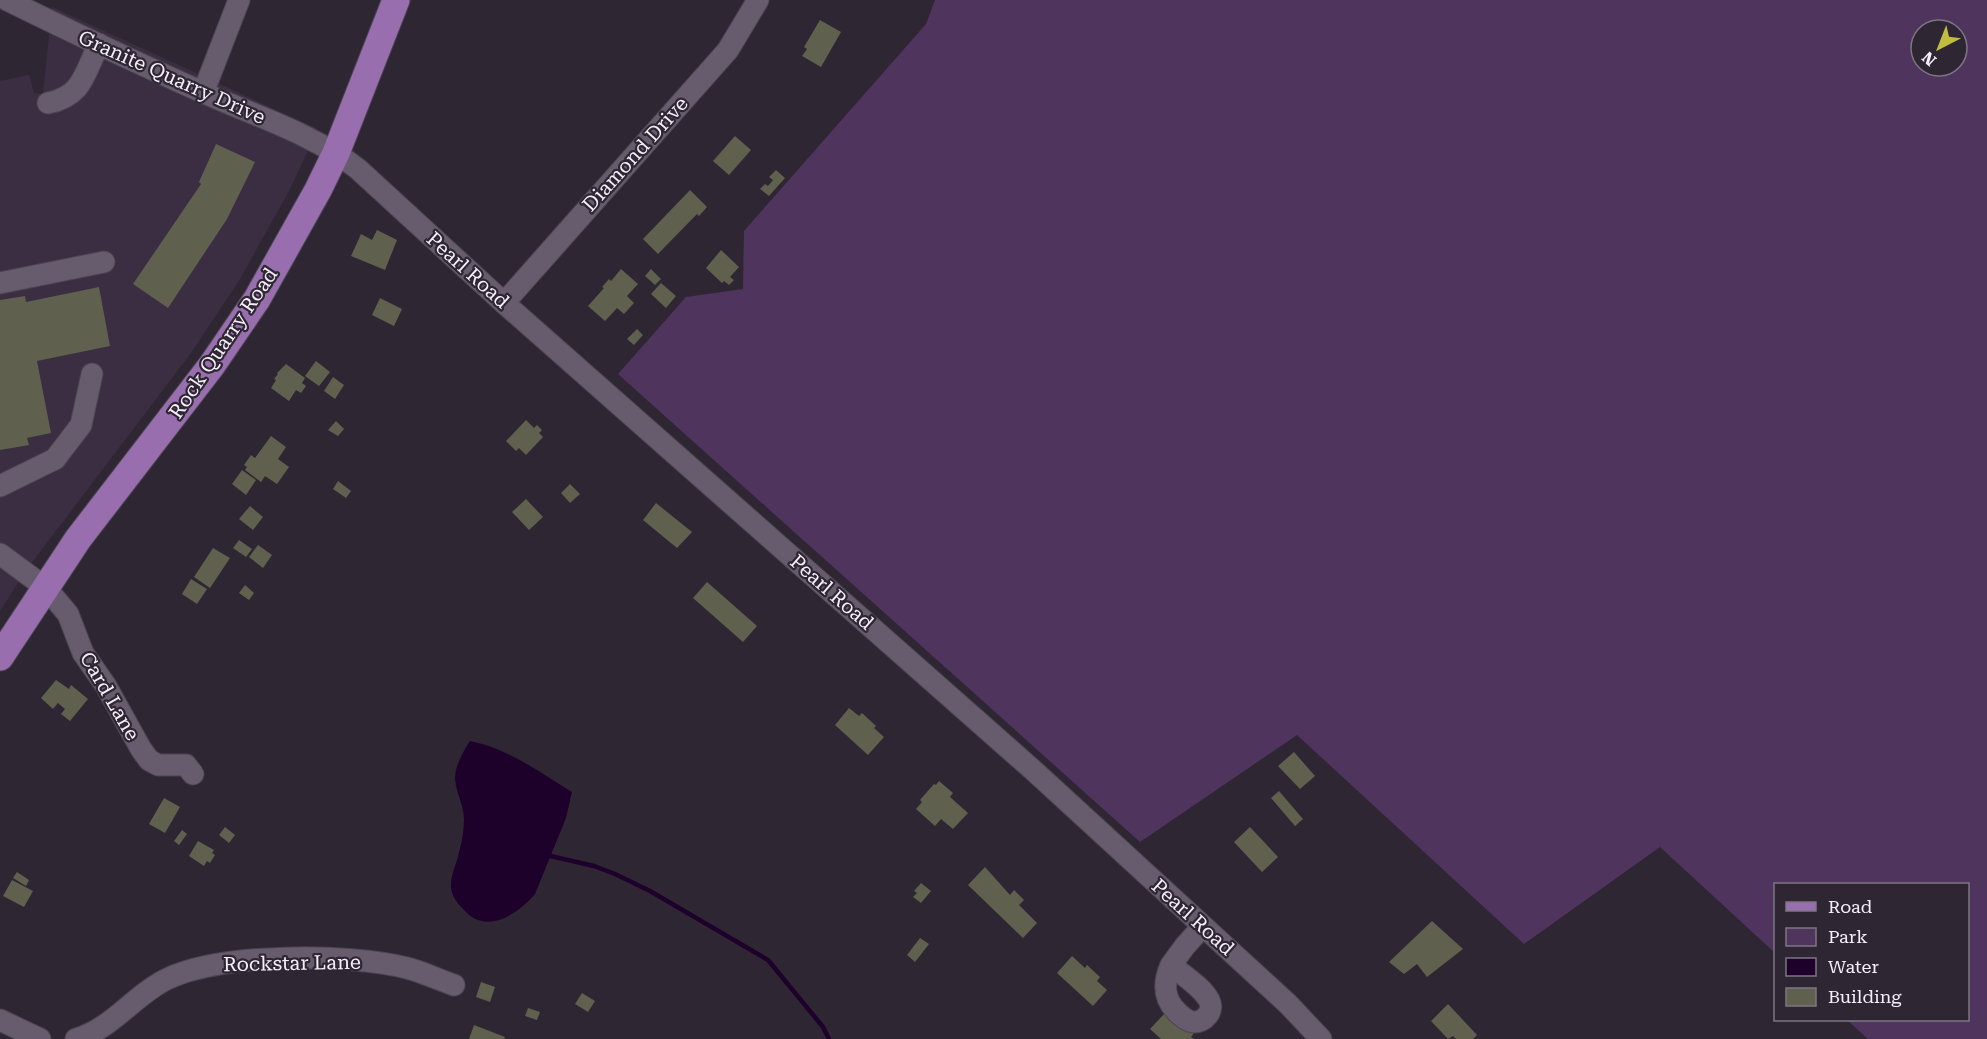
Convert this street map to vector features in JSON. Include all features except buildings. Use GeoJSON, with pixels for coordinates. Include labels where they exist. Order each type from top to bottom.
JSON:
{"type":"FeatureCollection","features":[{"type":"Feature","properties":{"kind":"main road","name":"Rock Quarry Road"},"geometry":{"type":"LineString","coordinates":[[0,657],[78,539],[212,365],[257,299],[336,153],[396,0]]}},
{"type":"Feature","properties":{"kind":"street","name":"Granite Quarry Drive"},"geometry":{"type":"LineString","coordinates":[[7,0],[203,93],[315,141],[336,153]]}},
{"type":"Feature","properties":{"kind":"street"},"geometry":{"type":"LineString","coordinates":[[203,93],[239,0]]}},
{"type":"Feature","properties":{"kind":"street","name":"Diamond Drive"},"geometry":{"type":"LineString","coordinates":[[504,303],[728,50],[758,0]]}},
{"type":"Feature","properties":{"kind":"street"},"geometry":{"type":"LineString","coordinates":[[48,104],[68,98],[77,90],[99,44]]}},
{"type":"Feature","properties":{"kind":"street","name":"Pearl Road"},"geometry":{"type":"LineString","coordinates":[[336,153],[358,169],[504,303],[1033,770],[1288,1004],[1321,1039]]}},
{"type":"Feature","properties":{"kind":"street"},"geometry":{"type":"LineString","coordinates":[[0,283],[104,262]]}},
{"type":"Feature","properties":{"kind":"street"},"geometry":{"type":"LineString","coordinates":[[0,486],[55,459],[81,425],[92,374]]}},
{"type":"Feature","properties":{"kind":"street"},"geometry":{"type":"LineString","coordinates":[[0,554],[46,588]]}},
{"type":"Feature","properties":{"kind":"street","name":"Card Lane"},"geometry":{"type":"LineString","coordinates":[[46,588],[68,614],[84,653],[149,760],[158,765],[186,765],[193,774]]}},
{"type":"Feature","properties":{"kind":"street"},"geometry":{"type":"LineString","coordinates":[[1171,965],[1203,926]]}},
{"type":"Feature","properties":{"kind":"street","name":"Rockstar Lane"},"geometry":{"type":"LineString","coordinates":[[76,1039],[120,1014],[152,987],[168,978],[218,964],[253,960],[366,961],[408,968],[454,985]]}},
{"type":"Feature","properties":{"kind":"street"},"geometry":{"type":"LineString","coordinates":[[0,1020],[40,1039]]}},
{"type":"Feature","properties":{"kind":"shaded area"},"geometry":{"type":"Polygon","coordinates":[[[52,7],[318,129],[289,191],[240,279],[191,353],[27,569],[0,611],[0,81],[29,75],[34,93],[43,94],[52,7]]]}},
{"type":"Feature","properties":{"kind":"green space"},"geometry":{"type":"Polygon","coordinates":[[[935,0],[1987,0],[1987,1039],[1868,1039],[1848,1021],[1969,1021],[1969,883],[1774,883],[1774,952],[1660,847],[1524,944],[1297,735],[1140,842],[618,374],[686,297],[743,289],[744,231],[926,24],[935,0]]]}},
{"type":"Feature","properties":{"kind":"water"},"geometry":{"type":"Polygon","coordinates":[[[470,741],[510,755],[572,792],[566,818],[535,894],[511,914],[492,921],[474,918],[465,911],[458,903],[451,888],[464,824],[455,774],[470,741]]]}},
{"type":"Feature","properties":{"kind":"waterway"},"geometry":{"type":"LineString","coordinates":[[546,855],[594,866],[615,874],[650,891],[768,960],[823,1027],[829,1039]]}}]}
